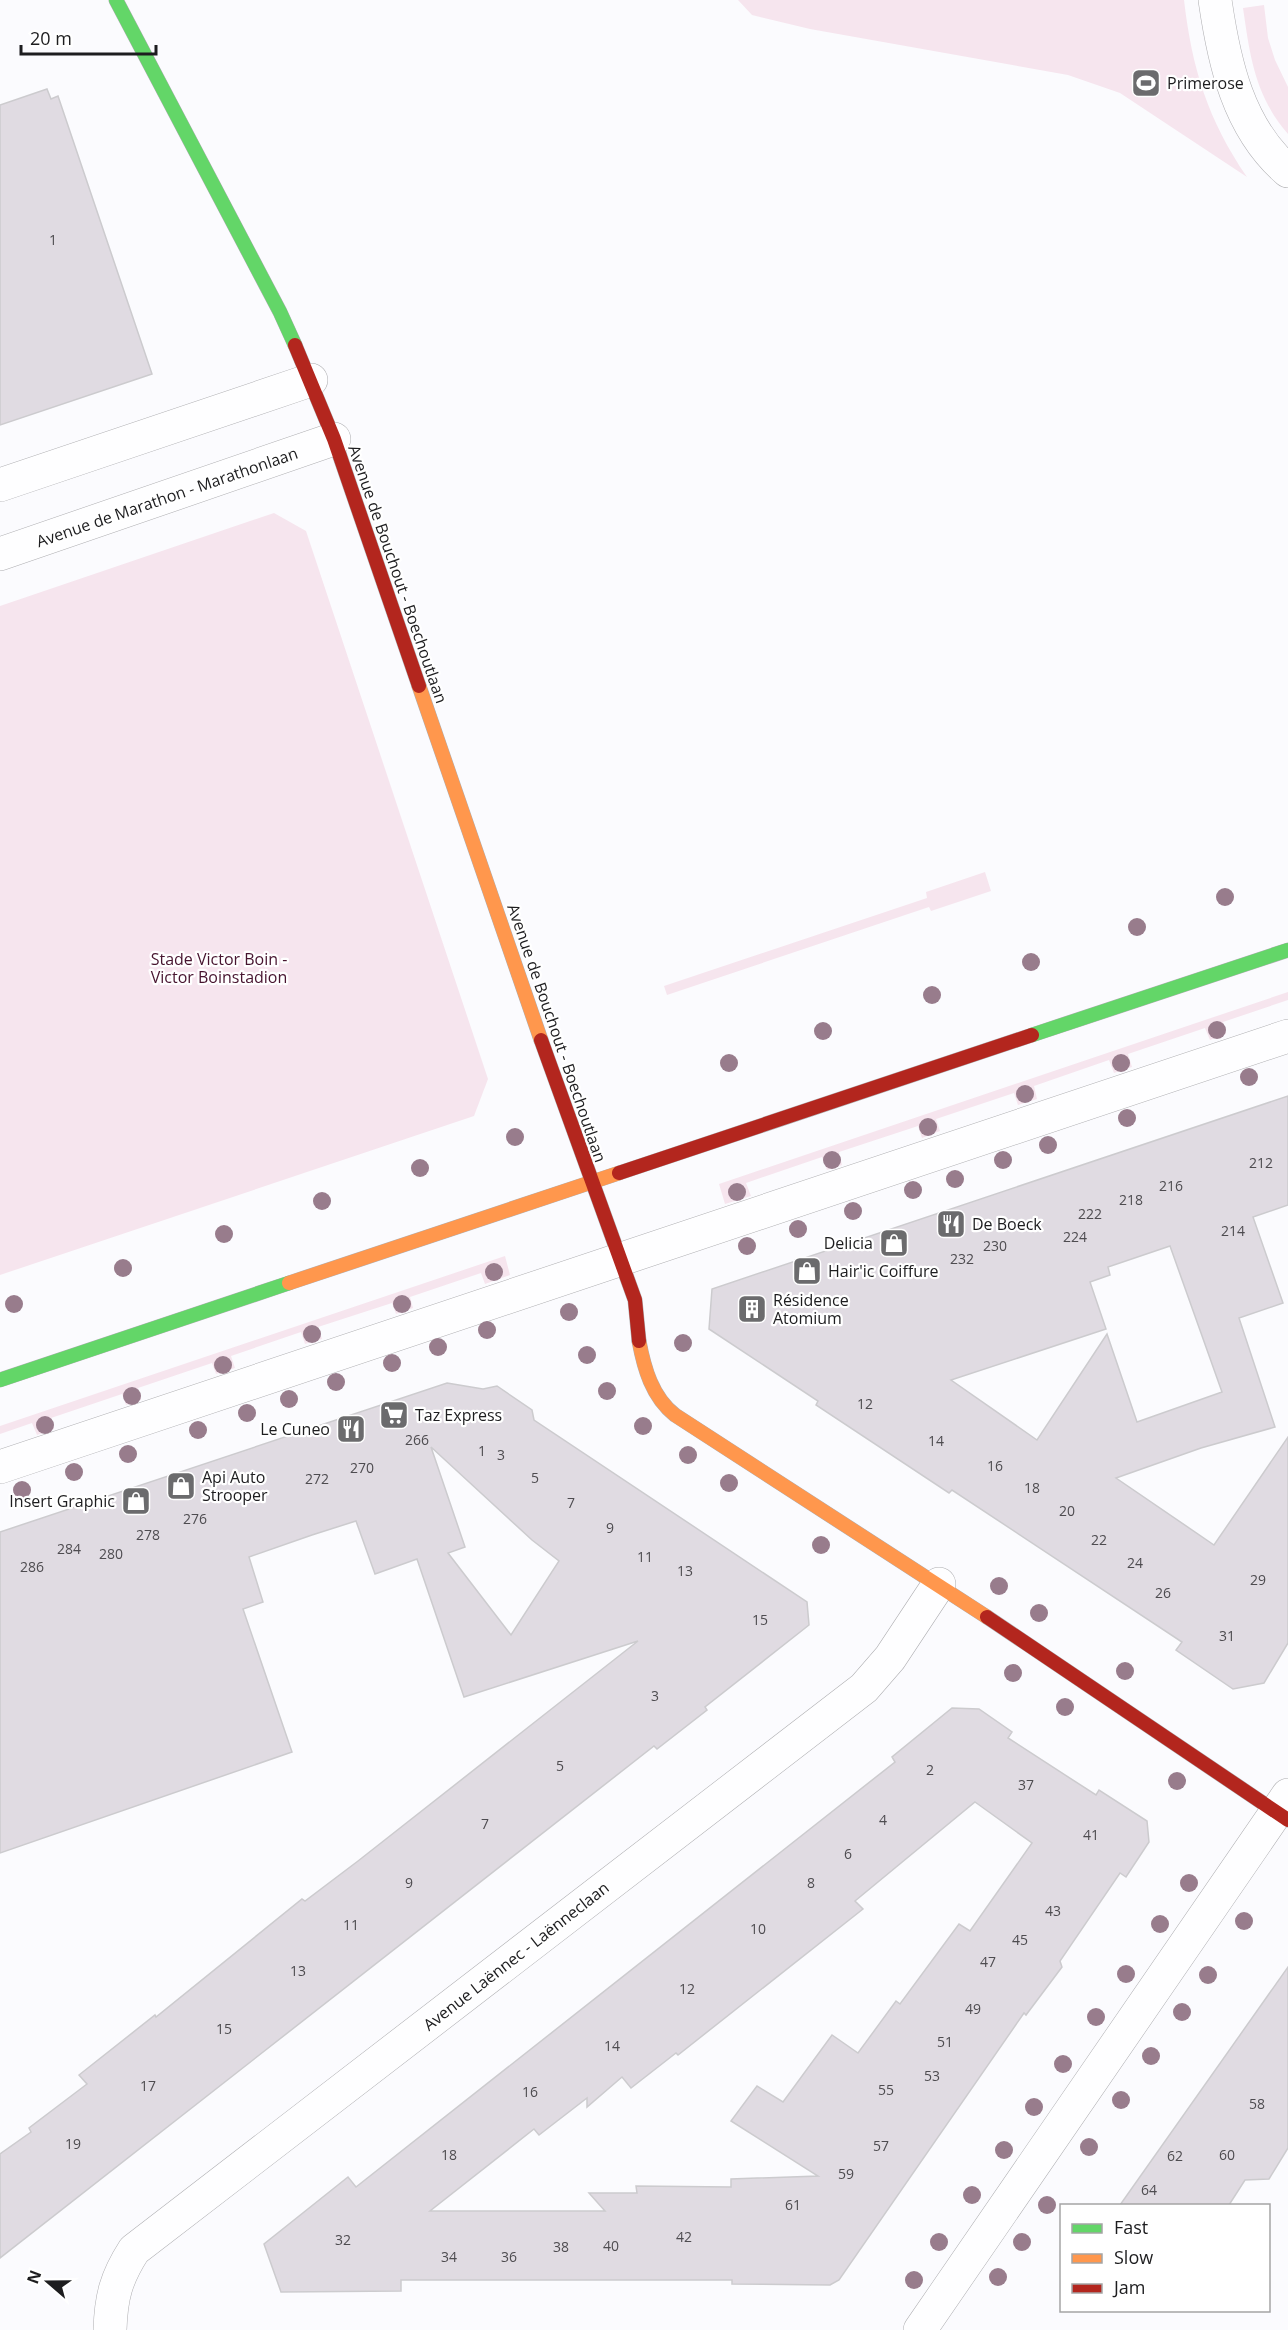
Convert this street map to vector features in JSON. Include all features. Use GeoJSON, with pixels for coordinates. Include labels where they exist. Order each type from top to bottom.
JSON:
{"type":"FeatureCollection","features":[{"type":"Feature","properties":{"kind":"street","name":"Avenue de Bouchout - Boechoutlaan"},"geometry":{"type":"LineString","coordinates":[[116,0],[280,312],[311,380],[334,439],[553,1076],[635,1300],[638,1334],[651,1386],[666,1408],[686,1424],[939,1584],[1284,1809]]}},
{"type":"Feature","properties":{"kind":"street"},"geometry":{"type":"LineString","coordinates":[[1215,0],[1227,67],[1246,116],[1258,137],[1288,171]]}},
{"type":"Feature","properties":{"kind":"street"},"geometry":{"type":"LineString","coordinates":[[0,485],[311,380]]}},
{"type":"Feature","properties":{"kind":"street","name":"Avenue de Marathon - Marathonlaan"},"geometry":{"type":"LineString","coordinates":[[0,554],[334,439]]}},
{"type":"Feature","properties":{"kind":"street"},"geometry":{"type":"LineString","coordinates":[[0,1380],[1288,950]]}},
{"type":"Feature","properties":{"kind":"street"},"geometry":{"type":"LineString","coordinates":[[0,1467],[1288,1036]]}},
{"type":"Feature","properties":{"kind":"street","name":"Avenue Laënnec - Laënneclaan"},"geometry":{"type":"LineString","coordinates":[[110,2330],[114,2291],[125,2263],[134,2250],[864,1688],[890,1658],[939,1584]]}},
{"type":"Feature","properties":{"kind":"street"},"geometry":{"type":"LineString","coordinates":[[920,2330],[1284,1809]]}},
{"type":"Feature","properties":{"kind":"green space","name":"Primerose"},"geometry":{"type":"Polygon","coordinates":[[[738,0],[1184,0],[1192,49],[1204,93],[1222,135],[1247,177],[1120,93],[1068,75],[810,29],[752,15],[738,0]]]}},
{"type":"Feature","properties":{"kind":"green space"},"geometry":{"type":"Polygon","coordinates":[[[1264,5],[1268,38],[1275,60],[1288,87],[1288,134],[1277,120],[1261,90],[1248,43],[1243,8],[1264,5]]]}},
{"type":"Feature","properties":{"kind":"green space","name":"Stade Victor Boin - Victor Boinstadion"},"geometry":{"type":"Polygon","coordinates":[[[274,513],[306,531],[488,1079],[474,1116],[0,1275],[0,606],[274,513]]]}},
{"type":"Feature","properties":{"kind":"green space"},"geometry":{"type":"Polygon","coordinates":[[[985,872],[991,891],[931,911],[929,907],[667,995],[664,986],[927,898],[926,892],[985,872]]]}},
{"type":"Feature","properties":{"kind":"green space"},"geometry":{"type":"Polygon","coordinates":[[[1288,992],[1288,1000],[1223,1022],[1226,1034],[1210,1040],[1205,1028],[1128,1054],[1132,1067],[1114,1073],[1109,1060],[1034,1086],[1037,1099],[1018,1105],[1014,1093],[936,1119],[940,1131],[922,1138],[918,1126],[839,1152],[842,1165],[827,1170],[822,1157],[746,1183],[751,1196],[725,1204],[719,1184],[1288,992]]]}},
{"type":"Feature","properties":{"kind":"green space"},"geometry":{"type":"Polygon","coordinates":[[[505,1256],[510,1275],[485,1284],[481,1273],[410,1297],[413,1308],[396,1314],[392,1303],[318,1327],[322,1339],[305,1344],[301,1332],[231,1356],[235,1368],[216,1374],[212,1363],[138,1388],[141,1400],[126,1405],[122,1394],[51,1418],[54,1429],[37,1435],[32,1423],[0,1434],[0,1426],[505,1256]]]}},
{"type":"Feature","properties":{"kind":"building"},"geometry":{"type":"Polygon","coordinates":[[[47,89],[51,99],[58,96],[152,374],[0,425],[0,105],[47,89]]]}},
{"type":"Feature","properties":{"kind":"building"},"geometry":{"type":"Polygon","coordinates":[[[1288,1096],[1288,1205],[1253,1217],[1283,1303],[1239,1318],[1275,1427],[1201,1448],[1116,1478],[1214,1545],[1288,1437],[1288,1643],[1264,1683],[1233,1689],[1176,1650],[1182,1642],[952,1490],[949,1493],[816,1405],[818,1401],[709,1329],[712,1289],[1288,1096]],[[1170,1246],[1108,1267],[1110,1275],[1090,1282],[1106,1329],[951,1380],[1037,1440],[1107,1334],[1137,1422],[1222,1392],[1170,1246]]]}},
{"type":"Feature","properties":{"kind":"building"},"geometry":{"type":"Polygon","coordinates":[[[447,1383],[483,1389],[497,1386],[532,1410],[534,1420],[807,1602],[809,1625],[705,1707],[707,1710],[657,1749],[654,1746],[0,2258],[0,2154],[31,2132],[29,2128],[87,2084],[79,2075],[155,2015],[156,2017],[302,1899],[305,1901],[358,1861],[638,1641],[464,1697],[417,1559],[375,1574],[356,1521],[312,1535],[249,1557],[263,1602],[243,1609],[292,1752],[0,1853],[0,1532],[447,1383]],[[431,1447],[465,1547],[448,1553],[511,1635],[559,1561],[532,1540],[431,1447]]]}},
{"type":"Feature","properties":{"kind":"building"},"geometry":{"type":"Polygon","coordinates":[[[952,1708],[979,1709],[1012,1732],[1008,1738],[1096,1795],[1099,1790],[1147,1821],[1149,1842],[1126,1877],[1120,1873],[1060,1961],[1062,1967],[1026,2015],[1024,2013],[839,2280],[830,2285],[732,2284],[732,2280],[401,2280],[401,2291],[281,2292],[264,2244],[348,2177],[356,2187],[895,1762],[892,1757],[952,1708]],[[975,1802],[855,1901],[863,1909],[678,2055],[676,2053],[631,2088],[622,2077],[587,2107],[587,2098],[539,2135],[534,2129],[430,2211],[605,2211],[589,2193],[637,2193],[636,2186],[731,2187],[731,2179],[818,2176],[731,2121],[757,2086],[783,2102],[832,2035],[858,2053],[896,2001],[900,2004],[959,1924],[970,1931],[1032,1843],[975,1802]]]}},
{"type":"Feature","properties":{"kind":"building"},"geometry":{"type":"Polygon","coordinates":[[[1288,1967],[1288,2148],[1269,2179],[1245,2180],[1230,2204],[1121,2204],[1288,1967]]]}},
{"type":"Feature","properties":{"kind":"traffic: fast"},"geometry":{"type":"LineString","coordinates":[[116,0],[280,312],[295,345]]}},
{"type":"Feature","properties":{"kind":"traffic: fast"},"geometry":{"type":"LineString","coordinates":[[1032,1035],[1288,950]]}},
{"type":"Feature","properties":{"kind":"traffic: fast"},"geometry":{"type":"LineString","coordinates":[[0,1380],[289,1283]]}},
{"type":"Feature","properties":{"kind":"traffic: slow"},"geometry":{"type":"LineString","coordinates":[[419,686],[541,1040]]}},
{"type":"Feature","properties":{"kind":"traffic: slow"},"geometry":{"type":"LineString","coordinates":[[289,1283],[619,1173]]}},
{"type":"Feature","properties":{"kind":"traffic: slow"},"geometry":{"type":"LineString","coordinates":[[639,1341],[650,1381],[660,1400],[675,1415],[987,1617]]}},
{"type":"Feature","properties":{"kind":"traffic: jam"},"geometry":{"type":"LineString","coordinates":[[295,345],[334,439],[419,686]]}},
{"type":"Feature","properties":{"kind":"traffic: jam"},"geometry":{"type":"LineString","coordinates":[[619,1173],[1032,1035]]}},
{"type":"Feature","properties":{"kind":"traffic: jam"},"geometry":{"type":"LineString","coordinates":[[541,1040],[635,1300],[639,1341]]}},
{"type":"Feature","properties":{"kind":"traffic: jam"},"geometry":{"type":"LineString","coordinates":[[987,1617],[1288,1820]]}},
{"type":"Feature","properties":{"kind":"place","name":"Primerose"},"geometry":{"type":"Point","coordinates":[1146,83]}},
{"type":"Feature","properties":{"kind":"place","name":"De Boeck"},"geometry":{"type":"Point","coordinates":[951,1224]}},
{"type":"Feature","properties":{"kind":"place","name":"Delicia"},"geometry":{"type":"Point","coordinates":[894,1243]}},
{"type":"Feature","properties":{"kind":"place","name":"Hair'ic Coiffure"},"geometry":{"type":"Point","coordinates":[807,1271]}},
{"type":"Feature","properties":{"kind":"place","name":"Résidence Atomium"},"geometry":{"type":"Point","coordinates":[752,1309]}},
{"type":"Feature","properties":{"kind":"place","name":"Taz Express"},"geometry":{"type":"Point","coordinates":[394,1415]}},
{"type":"Feature","properties":{"kind":"place","name":"Le Cuneo"},"geometry":{"type":"Point","coordinates":[351,1429]}},
{"type":"Feature","properties":{"kind":"place","name":"Api Auto Strooper"},"geometry":{"type":"Point","coordinates":[181,1486]}},
{"type":"Feature","properties":{"kind":"place","name":"Insert Graphic"},"geometry":{"type":"Point","coordinates":[136,1501]}}]}
